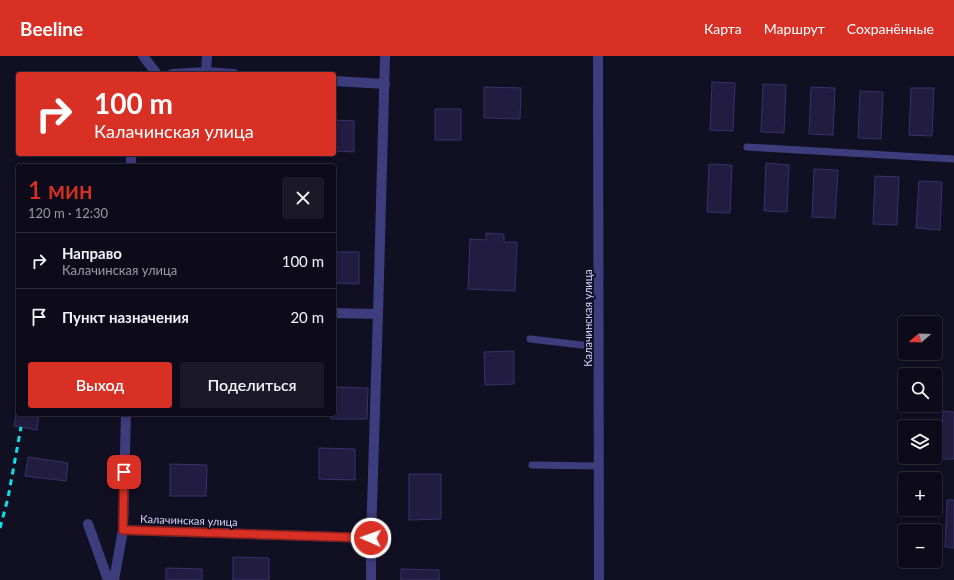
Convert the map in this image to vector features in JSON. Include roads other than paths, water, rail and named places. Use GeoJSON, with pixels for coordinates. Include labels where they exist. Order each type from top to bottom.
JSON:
{"type":"FeatureCollection","features":[{"type":"Feature","properties":{"kind":"street"},"geometry":{"type":"LineString","coordinates":[[143,56],[155,72]]}},
{"type":"Feature","properties":{"kind":"street"},"geometry":{"type":"LineString","coordinates":[[206,72],[207,56]]}},
{"type":"Feature","properties":{"kind":"street"},"geometry":{"type":"LineString","coordinates":[[371,580],[385,56]]}},
{"type":"Feature","properties":{"kind":"street","name":"Калачинская улица"},"geometry":{"type":"LineString","coordinates":[[598,56],[599,580]]}},
{"type":"Feature","properties":{"kind":"street"},"geometry":{"type":"LineString","coordinates":[[336,81],[385,84]]}},
{"type":"Feature","properties":{"kind":"street"},"geometry":{"type":"LineString","coordinates":[[336,313],[378,314]]}},
{"type":"Feature","properties":{"kind":"street"},"geometry":{"type":"LineString","coordinates":[[114,580],[123,530],[126,416]]}},
{"type":"Feature","properties":{"kind":"street"},"geometry":{"type":"LineString","coordinates":[[88,524],[108,580]]}},
{"type":"Feature","properties":{"kind":"street","name":"Калачинская улица"},"geometry":{"type":"LineString","coordinates":[[123,530],[371,538]]}},
{"type":"Feature","properties":{"kind":"lane"},"geometry":{"type":"LineString","coordinates":[[747,147],[954,159]]}},
{"type":"Feature","properties":{"kind":"lane"},"geometry":{"type":"LineString","coordinates":[[530,339],[599,347]]}},
{"type":"Feature","properties":{"kind":"lane"},"geometry":{"type":"LineString","coordinates":[[532,465],[599,466]]}},
{"type":"Feature","properties":{"kind":"railway"},"geometry":{"type":"LineString","coordinates":[[0,528],[8,498],[21,427]]}}]}
